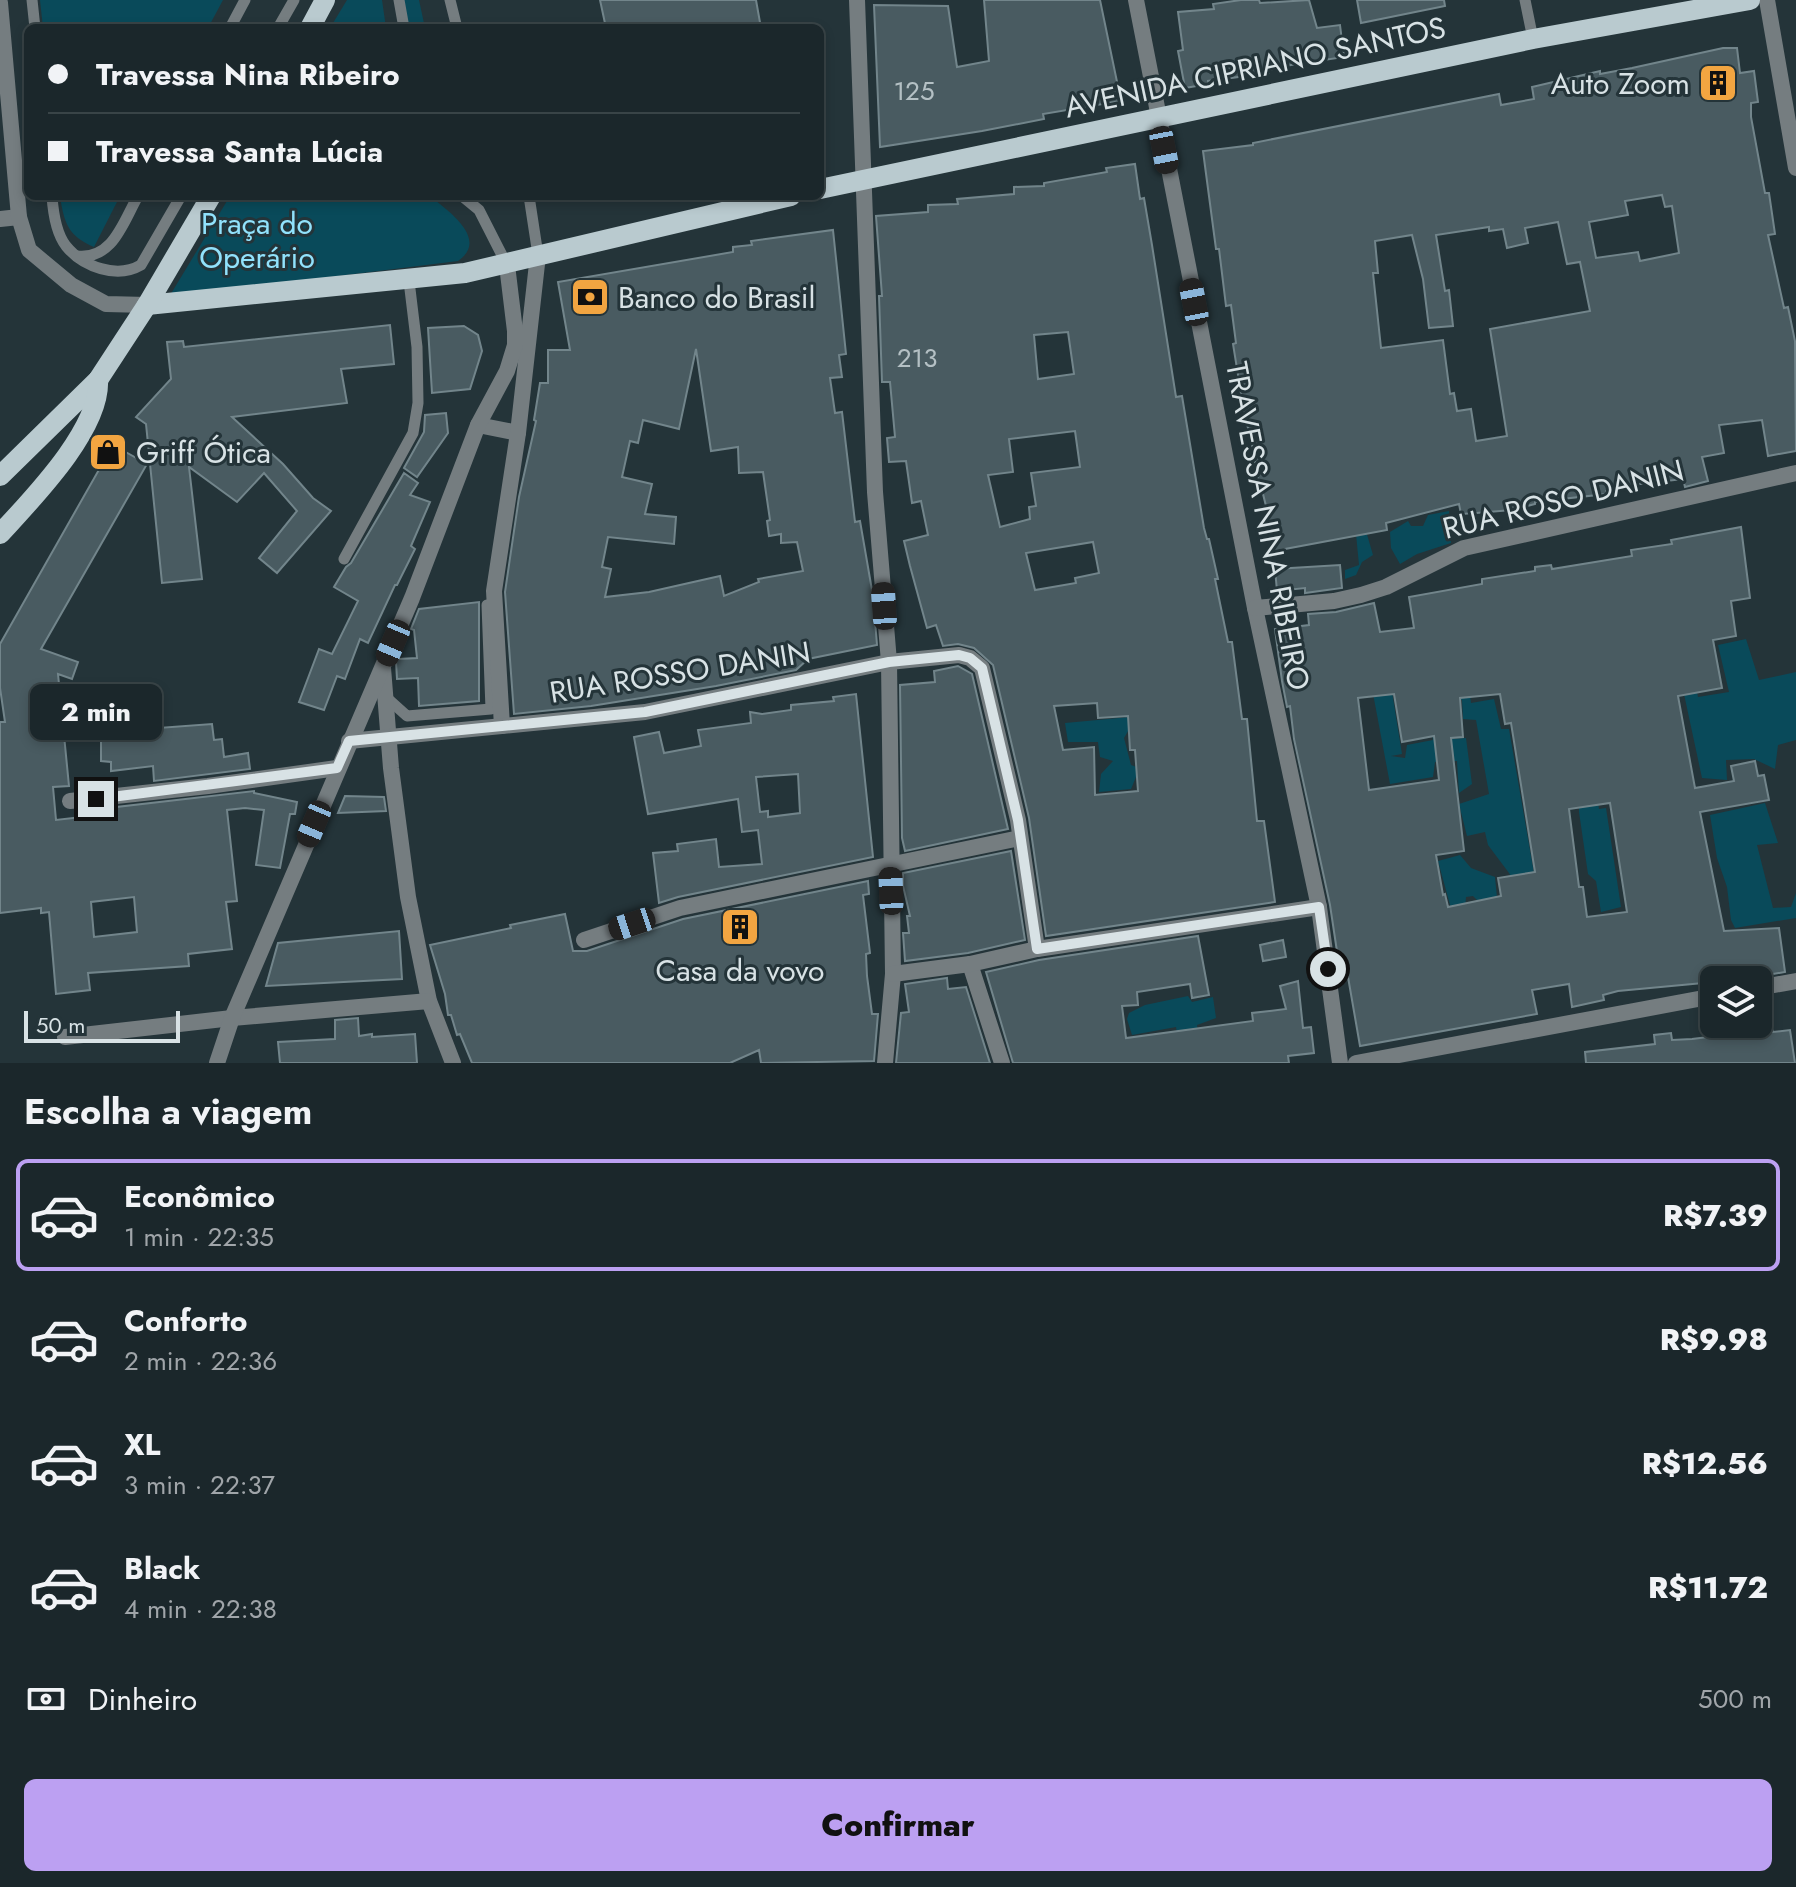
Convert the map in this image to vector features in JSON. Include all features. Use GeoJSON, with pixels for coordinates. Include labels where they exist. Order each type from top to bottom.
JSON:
{"type":"FeatureCollection","features":[{"type":"Feature","properties":{"kind":"main road"},"geometry":{"type":"LineString","coordinates":[[312,24],[325,0]]}},
{"type":"Feature","properties":{"kind":"main road","name":"AVENIDA CIPRIANO SANTOS"},"geometry":{"type":"LineString","coordinates":[[824,188],[1533,39],[1750,0]]}},
{"type":"Feature","properties":{"kind":"main road"},"geometry":{"type":"LineString","coordinates":[[0,476],[98,380],[147,305],[209,200]]}},
{"type":"Feature","properties":{"kind":"main road"},"geometry":{"type":"LineString","coordinates":[[147,305],[409,281],[507,265],[774,200]]}},
{"type":"Feature","properties":{"kind":"main road"},"geometry":{"type":"LineString","coordinates":[[0,534],[62,465],[98,399],[98,380]]}},
{"type":"Feature","properties":{"kind":"street"},"geometry":{"type":"LineString","coordinates":[[857,0],[875,492],[889,662],[893,974],[885,1063]]}},
{"type":"Feature","properties":{"kind":"street","name":"TRAVESSA NINA RIBEIRO"},"geometry":{"type":"LineString","coordinates":[[1136,0],[1255,608],[1319,907],[1340,1063]]}},
{"type":"Feature","properties":{"kind":"street"},"geometry":{"type":"LineString","coordinates":[[1767,0],[1796,168]]}},
{"type":"Feature","properties":{"kind":"street"},"geometry":{"type":"LineString","coordinates":[[0,3],[19,217],[29,250],[71,285],[106,304],[147,305]]}},
{"type":"Feature","properties":{"kind":"street"},"geometry":{"type":"LineString","coordinates":[[0,219],[19,217]]}},
{"type":"Feature","properties":{"kind":"street"},"geometry":{"type":"LineString","coordinates":[[502,726],[494,591],[518,433],[538,255]]}},
{"type":"Feature","properties":{"kind":"street"},"geometry":{"type":"LineString","coordinates":[[217,1063],[232,1018],[383,666],[478,425],[507,371],[515,345],[507,265]]}},
{"type":"Feature","properties":{"kind":"street"},"geometry":{"type":"LineString","coordinates":[[478,425],[518,433]]}},
{"type":"Feature","properties":{"kind":"street","name":"RUA ROSO DANIN"},"geometry":{"type":"LineString","coordinates":[[1255,608],[1334,601],[1361,595],[1386,587],[1464,548],[1796,473]]}},
{"type":"Feature","properties":{"kind":"street","name":"RUA ROSSO DANIN"},"geometry":{"type":"LineString","coordinates":[[349,741],[645,712],[889,662],[959,655],[970,658],[982,668],[1020,838]]}},
{"type":"Feature","properties":{"kind":"street"},"geometry":{"type":"LineString","coordinates":[[383,666],[388,738],[408,897],[429,1001],[453,1063]]}},
{"type":"Feature","properties":{"kind":"street"},"geometry":{"type":"LineString","coordinates":[[70,801],[337,768]]}},
{"type":"Feature","properties":{"kind":"street"},"geometry":{"type":"LineString","coordinates":[[584,940],[680,908],[1020,838],[1037,949]]}},
{"type":"Feature","properties":{"kind":"street"},"geometry":{"type":"LineString","coordinates":[[893,974],[1319,907]]}},
{"type":"Feature","properties":{"kind":"street"},"geometry":{"type":"LineString","coordinates":[[970,964],[1002,1063]]}},
{"type":"Feature","properties":{"kind":"street"},"geometry":{"type":"LineString","coordinates":[[1772,985],[1796,981]]}},
{"type":"Feature","properties":{"kind":"street"},"geometry":{"type":"LineString","coordinates":[[1356,1063],[1700,999]]}},
{"type":"Feature","properties":{"kind":"street"},"geometry":{"type":"LineString","coordinates":[[65,1037],[232,1018],[429,1001]]}},
{"type":"Feature","properties":{"kind":"lane"},"geometry":{"type":"LineString","coordinates":[[32,0],[35,24]]}},
{"type":"Feature","properties":{"kind":"lane"},"geometry":{"type":"LineString","coordinates":[[232,24],[245,0]]}},
{"type":"Feature","properties":{"kind":"lane"},"geometry":{"type":"LineString","coordinates":[[280,24],[294,0]]}},
{"type":"Feature","properties":{"kind":"lane"},"geometry":{"type":"LineString","coordinates":[[399,0],[403,24]]}},
{"type":"Feature","properties":{"kind":"lane"},"geometry":{"type":"LineString","coordinates":[[450,0],[456,24]]}},
{"type":"Feature","properties":{"kind":"lane"},"geometry":{"type":"LineString","coordinates":[[1525,0],[1533,39]]}},
{"type":"Feature","properties":{"kind":"lane"},"geometry":{"type":"LineString","coordinates":[[52,200],[64,243],[76,256],[108,271],[124,272],[141,265],[179,200]]}},
{"type":"Feature","properties":{"kind":"lane"},"geometry":{"type":"LineString","coordinates":[[76,256],[95,255],[111,246],[136,200]]}},
{"type":"Feature","properties":{"kind":"lane"},"geometry":{"type":"LineString","coordinates":[[467,200],[479,210],[507,265]]}},
{"type":"Feature","properties":{"kind":"lane"},"geometry":{"type":"LineString","coordinates":[[530,200],[538,255]]}},
{"type":"Feature","properties":{"kind":"lane"},"geometry":{"type":"LineString","coordinates":[[344,559],[413,433],[418,403],[417,347],[409,281]]}},
{"type":"Feature","properties":{"kind":"lane"},"geometry":{"type":"LineString","coordinates":[[387,698],[407,716],[491,709],[487,598]]}},
{"type":"Feature","properties":{"kind":"green space"},"geometry":{"type":"Polygon","coordinates":[[[40,0],[223,0],[210,24],[43,24],[40,0]]]}},
{"type":"Feature","properties":{"kind":"green space"},"geometry":{"type":"Polygon","coordinates":[[[347,0],[382,0],[385,24],[332,24],[347,0]]]}},
{"type":"Feature","properties":{"kind":"green space"},"geometry":{"type":"Polygon","coordinates":[[[403,0],[419,0],[424,24],[406,24],[403,0]]]}},
{"type":"Feature","properties":{"kind":"green space"},"geometry":{"type":"Polygon","coordinates":[[[61,200],[118,200],[94,247],[73,233],[63,214],[61,200]]]}},
{"type":"Feature","properties":{"kind":"green space","name":"Praça do Operário"},"geometry":{"type":"Polygon","coordinates":[[[228,200],[435,200],[455,217],[468,234],[470,244],[458,261],[169,297],[228,200]]]}},
{"type":"Feature","properties":{"kind":"green space"},"geometry":{"type":"Polygon","coordinates":[[[1449,511],[1451,543],[1417,554],[1400,564],[1391,548],[1390,532],[1408,521],[1411,526],[1423,526],[1428,515],[1449,511]]]}},
{"type":"Feature","properties":{"kind":"green space"},"geometry":{"type":"Polygon","coordinates":[[[1366,531],[1373,555],[1362,562],[1356,575],[1345,579],[1345,570],[1359,565],[1356,534],[1366,531]]]}},
{"type":"Feature","properties":{"kind":"green space"},"geometry":{"type":"Polygon","coordinates":[[[1746,639],[1759,680],[1796,672],[1796,740],[1778,745],[1775,769],[1754,759],[1726,760],[1727,780],[1702,778],[1675,652],[1689,651],[1698,697],[1729,692],[1718,645],[1746,639]]]}},
{"type":"Feature","properties":{"kind":"green space"},"geometry":{"type":"Polygon","coordinates":[[[1387,661],[1402,754],[1391,756],[1405,758],[1407,745],[1433,740],[1429,712],[1450,739],[1466,738],[1472,784],[1459,793],[1457,761],[1435,762],[1433,777],[1390,784],[1368,667],[1387,661]]]}},
{"type":"Feature","properties":{"kind":"green space"},"geometry":{"type":"Polygon","coordinates":[[[1469,687],[1471,703],[1494,699],[1501,729],[1509,729],[1540,908],[1521,896],[1509,873],[1488,845],[1485,832],[1467,836],[1459,804],[1489,794],[1476,720],[1463,719],[1462,700],[1440,700],[1469,687]]]}},
{"type":"Feature","properties":{"kind":"green space"},"geometry":{"type":"Polygon","coordinates":[[[1130,717],[1131,726],[1124,738],[1131,765],[1150,772],[1136,777],[1131,789],[1099,792],[1101,774],[1113,761],[1100,757],[1098,742],[1068,742],[1065,723],[1130,717]]]}},
{"type":"Feature","properties":{"kind":"green space"},"geometry":{"type":"Polygon","coordinates":[[[1586,721],[1599,809],[1606,808],[1621,907],[1601,912],[1596,881],[1588,874],[1579,812],[1586,721]]]}},
{"type":"Feature","properties":{"kind":"green space"},"geometry":{"type":"Polygon","coordinates":[[[1765,803],[1778,843],[1757,845],[1773,908],[1791,907],[1796,893],[1796,918],[1735,928],[1727,887],[1717,858],[1710,815],[1765,803]]]}},
{"type":"Feature","properties":{"kind":"green space"},"geometry":{"type":"Polygon","coordinates":[[[1460,855],[1471,868],[1495,877],[1497,898],[1477,900],[1473,896],[1466,897],[1465,909],[1452,912],[1438,861],[1460,855]]]}},
{"type":"Feature","properties":{"kind":"green space"},"geometry":{"type":"Polygon","coordinates":[[[1188,996],[1192,1002],[1213,997],[1216,1018],[1197,1025],[1203,1063],[1182,1063],[1176,1027],[1132,1035],[1127,1019],[1129,1013],[1145,1005],[1188,996]]]}},
{"type":"Feature","properties":{"kind":"building"},"geometry":{"type":"Polygon","coordinates":[[[600,0],[756,0],[760,24],[605,24],[600,0]]]}},
{"type":"Feature","properties":{"kind":"building"},"geometry":{"type":"Polygon","coordinates":[[[984,0],[1100,0],[1121,101],[1043,114],[1044,119],[982,131],[880,147],[874,5],[948,6],[957,67],[989,61],[984,0]]]}},
{"type":"Feature","properties":{"kind":"building"},"geometry":{"type":"Polygon","coordinates":[[[1259,0],[1260,3],[1309,0],[1317,28],[1340,25],[1344,57],[1291,65],[1269,70],[1269,73],[1208,81],[1208,84],[1185,88],[1178,51],[1183,50],[1178,12],[1214,9],[1213,4],[1259,0]]]}},
{"type":"Feature","properties":{"kind":"building"},"geometry":{"type":"Polygon","coordinates":[[[1357,0],[1444,0],[1445,6],[1361,23],[1357,0]]]}},
{"type":"Feature","properties":{"kind":"building"},"geometry":{"type":"Polygon","coordinates":[[[1723,48],[1737,48],[1740,73],[1754,71],[1758,102],[1751,103],[1751,117],[1775,234],[1768,235],[1784,308],[1788,307],[1795,341],[1796,451],[1768,456],[1762,420],[1719,425],[1724,453],[1702,457],[1708,481],[1685,487],[1683,479],[1623,486],[1606,491],[1606,494],[1535,502],[1512,510],[1461,514],[1459,504],[1386,523],[1387,530],[1274,551],[1244,412],[1233,344],[1236,343],[1231,305],[1226,306],[1203,151],[1253,145],[1499,94],[1501,105],[1534,99],[1532,87],[1600,71],[1600,74],[1723,48]],[[1662,195],[1625,201],[1628,215],[1589,222],[1596,258],[1638,252],[1640,261],[1679,253],[1672,206],[1665,207],[1662,195]],[[1558,222],[1525,228],[1528,243],[1507,248],[1503,229],[1489,231],[1489,227],[1436,235],[1445,291],[1449,290],[1453,326],[1429,328],[1423,279],[1412,235],[1375,241],[1378,273],[1373,273],[1381,348],[1443,340],[1450,394],[1454,393],[1457,411],[1471,409],[1476,441],[1507,436],[1490,329],[1590,311],[1580,262],[1567,264],[1558,222]]]}},
{"type":"Feature","properties":{"kind":"building"},"geometry":{"type":"Polygon","coordinates":[[[1135,164],[1140,199],[1144,198],[1176,397],[1182,396],[1204,528],[1218,579],[1215,579],[1228,642],[1232,642],[1242,719],[1247,719],[1257,821],[1264,821],[1275,902],[1046,936],[1029,818],[993,665],[974,648],[958,644],[943,646],[936,625],[927,628],[904,541],[928,535],[921,501],[912,503],[906,461],[889,462],[887,438],[895,437],[890,382],[882,382],[879,296],[882,296],[876,216],[928,212],[928,205],[958,204],[957,199],[1014,194],[1014,187],[1044,186],[1044,183],[1107,172],[1106,168],[1135,164]],[[1068,332],[1034,335],[1038,379],[1074,374],[1068,332]],[[1075,431],[1009,439],[1013,472],[988,475],[1000,527],[1030,519],[1029,507],[1036,506],[1031,473],[1080,467],[1075,431]],[[1093,542],[1026,553],[1035,590],[1076,583],[1075,578],[1099,573],[1093,542]],[[1097,703],[1054,706],[1063,750],[1094,747],[1095,795],[1138,791],[1135,750],[1130,750],[1128,716],[1098,718],[1097,703]]]}},
{"type":"Feature","properties":{"kind":"building"},"geometry":{"type":"Polygon","coordinates":[[[833,230],[846,354],[839,355],[842,377],[830,378],[835,413],[842,412],[855,522],[860,521],[873,596],[877,645],[808,659],[796,670],[716,686],[591,706],[514,714],[505,592],[540,383],[548,383],[548,350],[570,350],[558,282],[733,252],[733,247],[752,245],[751,241],[833,230]],[[696,349],[679,429],[643,420],[638,443],[630,441],[622,477],[652,484],[645,514],[676,517],[674,544],[608,537],[602,567],[611,569],[605,597],[649,592],[720,576],[724,596],[759,582],[758,579],[803,571],[797,542],[781,543],[781,534],[769,536],[767,521],[770,520],[763,472],[739,473],[738,447],[711,451],[696,349]]]}},
{"type":"Feature","properties":{"kind":"building"},"geometry":{"type":"Polygon","coordinates":[[[390,325],[394,364],[341,369],[347,403],[232,417],[283,464],[313,498],[331,511],[277,573],[259,558],[297,511],[264,473],[237,502],[189,467],[202,579],[162,583],[146,424],[136,417],[171,379],[167,342],[183,341],[184,347],[390,325]]]}},
{"type":"Feature","properties":{"kind":"building"},"geometry":{"type":"Polygon","coordinates":[[[464,326],[478,335],[482,351],[470,389],[432,393],[428,328],[464,326]]]}},
{"type":"Feature","properties":{"kind":"building"},"geometry":{"type":"Polygon","coordinates":[[[446,413],[448,433],[417,477],[404,468],[424,432],[425,415],[446,413]]]}},
{"type":"Feature","properties":{"kind":"building"},"geometry":{"type":"Polygon","coordinates":[[[113,445],[147,464],[41,649],[78,662],[72,679],[58,674],[69,786],[53,787],[56,820],[108,814],[108,808],[254,791],[297,802],[295,814],[290,814],[280,868],[256,865],[264,810],[227,810],[237,901],[226,902],[232,949],[188,954],[189,966],[88,973],[90,990],[56,994],[49,912],[41,913],[41,908],[0,913],[0,722],[5,722],[0,688],[0,644],[113,445]],[[134,897],[91,902],[94,937],[137,932],[134,897]]]}},
{"type":"Feature","properties":{"kind":"building"},"geometry":{"type":"Polygon","coordinates":[[[404,473],[418,483],[410,495],[430,502],[411,546],[415,549],[368,643],[360,639],[345,679],[337,676],[324,710],[299,702],[319,649],[332,654],[358,601],[334,587],[404,473]]]}},
{"type":"Feature","properties":{"kind":"building"},"geometry":{"type":"Polygon","coordinates":[[[1741,527],[1750,598],[1731,601],[1736,636],[1713,640],[1722,688],[1678,696],[1695,788],[1734,781],[1731,766],[1755,761],[1758,776],[1764,775],[1769,800],[1700,812],[1724,931],[1779,928],[1785,972],[1772,974],[1772,966],[1700,966],[1700,983],[1618,991],[1603,995],[1604,1000],[1572,1007],[1569,984],[1532,990],[1537,1014],[1360,1046],[1348,977],[1341,978],[1330,905],[1294,739],[1290,706],[1287,707],[1282,681],[1275,629],[1309,625],[1308,614],[1336,612],[1374,603],[1380,632],[1414,628],[1409,597],[1482,584],[1482,579],[1535,571],[1535,567],[1551,565],[1552,569],[1632,556],[1631,550],[1672,544],[1671,540],[1741,527]],[[1394,694],[1358,698],[1369,790],[1439,780],[1434,736],[1402,742],[1394,694]],[[1500,694],[1460,698],[1463,737],[1451,738],[1464,851],[1436,855],[1448,907],[1501,896],[1498,878],[1535,872],[1511,723],[1505,724],[1500,694]],[[1610,803],[1569,809],[1579,887],[1583,887],[1587,917],[1627,912],[1610,803]]]}},
{"type":"Feature","properties":{"kind":"building"},"geometry":{"type":"Polygon","coordinates":[[[1340,565],[1342,588],[1305,593],[1305,588],[1277,591],[1275,569],[1340,565]]]}},
{"type":"Feature","properties":{"kind":"building"},"geometry":{"type":"Polygon","coordinates":[[[479,602],[479,701],[419,706],[418,678],[397,679],[396,662],[398,659],[417,658],[414,630],[411,629],[419,609],[479,602]]]}},
{"type":"Feature","properties":{"kind":"building"},"geometry":{"type":"Polygon","coordinates":[[[958,666],[972,674],[1008,829],[905,851],[902,838],[900,685],[935,682],[934,671],[958,666]]]}},
{"type":"Feature","properties":{"kind":"building"},"geometry":{"type":"Polygon","coordinates":[[[856,694],[873,857],[659,903],[653,853],[678,851],[677,844],[716,839],[719,867],[762,864],[758,830],[742,832],[738,799],[648,814],[634,737],[659,732],[664,753],[701,746],[698,730],[751,723],[750,712],[762,714],[791,710],[791,705],[834,701],[833,697],[856,694]],[[798,774],[756,777],[760,812],[768,811],[768,817],[800,813],[798,774]]]}},
{"type":"Feature","properties":{"kind":"building"},"geometry":{"type":"Polygon","coordinates":[[[101,708],[118,708],[118,716],[143,713],[145,729],[212,724],[214,740],[222,739],[224,757],[248,753],[250,769],[154,781],[153,766],[111,771],[111,762],[101,761],[101,708]]]}},
{"type":"Feature","properties":{"kind":"building"},"geometry":{"type":"Polygon","coordinates":[[[345,796],[384,797],[386,811],[338,813],[345,796]]]}},
{"type":"Feature","properties":{"kind":"building"},"geometry":{"type":"Polygon","coordinates":[[[1011,851],[1025,940],[968,953],[905,961],[903,933],[909,933],[907,916],[910,916],[903,873],[1011,851]]]}},
{"type":"Feature","properties":{"kind":"building"},"geometry":{"type":"Polygon","coordinates":[[[868,881],[869,894],[863,895],[870,953],[866,954],[867,976],[872,1014],[878,1014],[874,1061],[761,1063],[759,1050],[730,1063],[472,1063],[460,1034],[457,1035],[451,1015],[448,1015],[430,945],[565,914],[573,951],[587,951],[683,919],[868,881]]]}},
{"type":"Feature","properties":{"kind":"building"},"geometry":{"type":"Polygon","coordinates":[[[399,931],[402,979],[266,986],[278,943],[399,931]]]}},
{"type":"Feature","properties":{"kind":"building"},"geometry":{"type":"Polygon","coordinates":[[[1198,936],[1209,995],[1192,998],[1190,984],[1137,992],[1138,1005],[1122,1006],[1126,1038],[1253,1021],[1252,1013],[1286,1009],[1280,986],[1298,981],[1303,1028],[1311,1027],[1314,1053],[1288,1056],[1289,1063],[1013,1063],[986,972],[1039,960],[1198,936]]]}},
{"type":"Feature","properties":{"kind":"building"},"geometry":{"type":"Polygon","coordinates":[[[1283,940],[1286,957],[1263,961],[1260,945],[1283,940]]]}},
{"type":"Feature","properties":{"kind":"building"},"geometry":{"type":"Polygon","coordinates":[[[947,978],[948,989],[966,987],[990,1063],[896,1063],[901,1013],[909,1012],[905,984],[947,978]]]}},
{"type":"Feature","properties":{"kind":"building"},"geometry":{"type":"Polygon","coordinates":[[[358,1018],[359,1036],[415,1034],[417,1063],[280,1063],[278,1042],[335,1039],[335,1020],[358,1018]]]}},
{"type":"Feature","properties":{"kind":"building"},"geometry":{"type":"Polygon","coordinates":[[[1772,1029],[1773,1032],[1790,1030],[1795,1063],[1586,1063],[1585,1052],[1655,1044],[1654,1035],[1671,1033],[1672,1040],[1772,1038],[1772,1029]]]}},
{"type":"Feature","properties":{"kind":"place","name":"Auto Zoom"},"geometry":{"type":"Point","coordinates":[1718,83]}},
{"type":"Feature","properties":{"kind":"place","name":"Banco do Brasil"},"geometry":{"type":"Point","coordinates":[590,297]}},
{"type":"Feature","properties":{"kind":"place","name":"Griff Ótica"},"geometry":{"type":"Point","coordinates":[108,452]}},
{"type":"Feature","properties":{"kind":"place","name":"Casa da vovo"},"geometry":{"type":"Point","coordinates":[740,927]}},
{"type":"Feature","properties":{"kind":"route"},"geometry":{"type":"LineString","coordinates":[[96,799],[337,768],[349,741],[645,712],[889,662],[959,655],[970,658],[982,668],[1018,820],[1037,949],[1319,907],[1328,969]]}}]}
